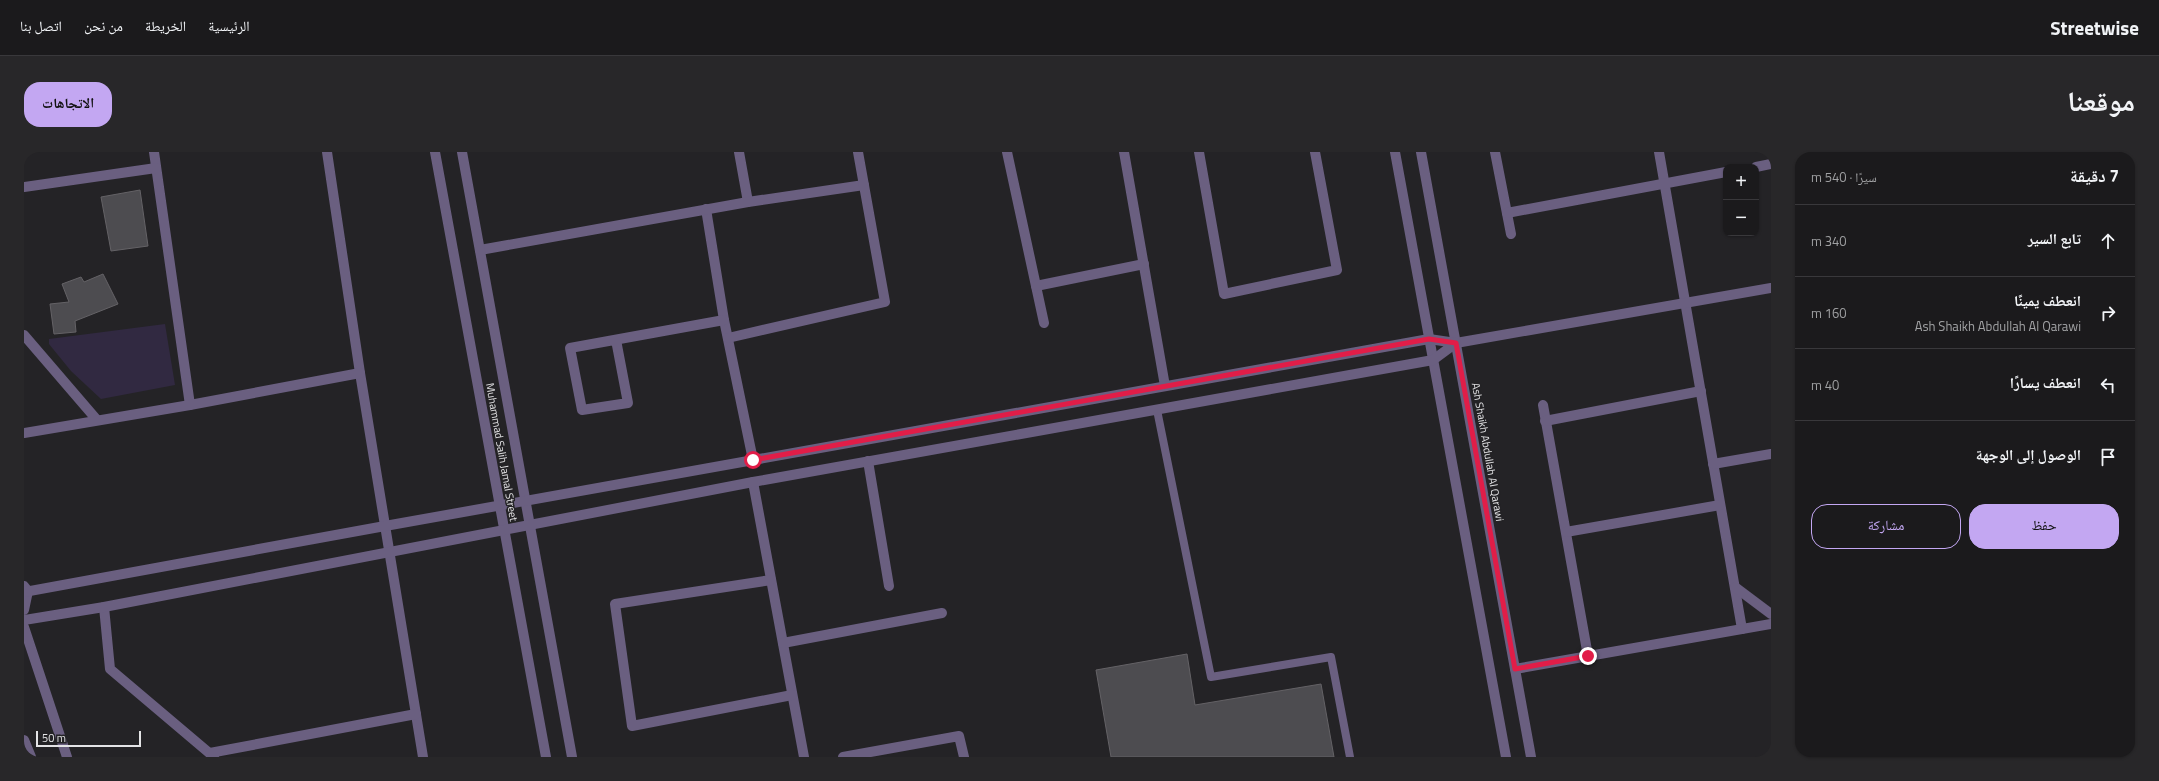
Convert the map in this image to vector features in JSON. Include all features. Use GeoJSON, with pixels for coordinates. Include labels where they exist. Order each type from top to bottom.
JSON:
{"type":"FeatureCollection","features":[{"type":"Feature","properties":{"kind":"street"},"geometry":{"type":"LineString","coordinates":[[154,152],[190,405]]}},
{"type":"Feature","properties":{"kind":"street"},"geometry":{"type":"LineString","coordinates":[[327,152],[360,373],[422,757]]}},
{"type":"Feature","properties":{"kind":"street","name":"Muhammad Salih Jamal Street"},"geometry":{"type":"LineString","coordinates":[[435,152],[546,757]]}},
{"type":"Feature","properties":{"kind":"street","name":"Muhammad Salih Jamal Street"},"geometry":{"type":"LineString","coordinates":[[462,152],[572,757]]}},
{"type":"Feature","properties":{"kind":"street"},"geometry":{"type":"LineString","coordinates":[[739,152],[748,202]]}},
{"type":"Feature","properties":{"kind":"street"},"geometry":{"type":"LineString","coordinates":[[728,338],[885,302],[858,152]]}},
{"type":"Feature","properties":{"kind":"street"},"geometry":{"type":"LineString","coordinates":[[1007,152],[1044,323]]}},
{"type":"Feature","properties":{"kind":"street"},"geometry":{"type":"LineString","coordinates":[[1125,152],[1165,386]]}},
{"type":"Feature","properties":{"kind":"street"},"geometry":{"type":"LineString","coordinates":[[1198,152],[1224,294],[1337,270],[1315,152]]}},
{"type":"Feature","properties":{"kind":"street"},"geometry":{"type":"LineString","coordinates":[[1395,152],[1506,757]]}},
{"type":"Feature","properties":{"kind":"street","name":"Ash Shaikh Abdullah Al Qarawi"},"geometry":{"type":"LineString","coordinates":[[1421,152],[1531,757]]}},
{"type":"Feature","properties":{"kind":"street"},"geometry":{"type":"LineString","coordinates":[[1495,152],[1511,234]]}},
{"type":"Feature","properties":{"kind":"street"},"geometry":{"type":"LineString","coordinates":[[1660,152],[1684,303],[1742,629]]}},
{"type":"Feature","properties":{"kind":"street"},"geometry":{"type":"LineString","coordinates":[[1759,166],[1771,164]]}},
{"type":"Feature","properties":{"kind":"street"},"geometry":{"type":"LineString","coordinates":[[24,188],[156,168]]}},
{"type":"Feature","properties":{"kind":"street"},"geometry":{"type":"LineString","coordinates":[[1507,213],[1723,173]]}},
{"type":"Feature","properties":{"kind":"street"},"geometry":{"type":"LineString","coordinates":[[480,250],[706,209],[864,185]]}},
{"type":"Feature","properties":{"kind":"street"},"geometry":{"type":"LineString","coordinates":[[706,209],[724,320],[753,460]]}},
{"type":"Feature","properties":{"kind":"street"},"geometry":{"type":"LineString","coordinates":[[1036,286],[1144,264]]}},
{"type":"Feature","properties":{"kind":"street"},"geometry":{"type":"LineString","coordinates":[[24,610],[25,590],[1429,339],[1456,343],[1771,288]]}},
{"type":"Feature","properties":{"kind":"street"},"geometry":{"type":"LineString","coordinates":[[616,340],[628,403],[582,410],[570,348],[724,320]]}},
{"type":"Feature","properties":{"kind":"street"},"geometry":{"type":"LineString","coordinates":[[24,335],[97,420]]}},
{"type":"Feature","properties":{"kind":"street"},"geometry":{"type":"LineString","coordinates":[[24,620],[104,607],[390,553],[530,524],[753,482],[1433,360],[1456,343]]}},
{"type":"Feature","properties":{"kind":"street"},"geometry":{"type":"LineString","coordinates":[[24,433],[190,405],[360,373]]}},
{"type":"Feature","properties":{"kind":"street"},"geometry":{"type":"LineString","coordinates":[[1545,420],[1700,390]]}},
{"type":"Feature","properties":{"kind":"street"},"geometry":{"type":"LineString","coordinates":[[1543,405],[1588,656]]}},
{"type":"Feature","properties":{"kind":"street"},"geometry":{"type":"LineString","coordinates":[[1713,464],[1771,454]]}},
{"type":"Feature","properties":{"kind":"street"},"geometry":{"type":"LineString","coordinates":[[868,461],[889,586]]}},
{"type":"Feature","properties":{"kind":"street"},"geometry":{"type":"LineString","coordinates":[[753,482],[804,757]]}},
{"type":"Feature","properties":{"kind":"street"},"geometry":{"type":"LineString","coordinates":[[1566,532],[1720,505]]}},
{"type":"Feature","properties":{"kind":"street"},"geometry":{"type":"LineString","coordinates":[[771,580],[615,604],[632,726],[792,694]]}},
{"type":"Feature","properties":{"kind":"street"},"geometry":{"type":"LineString","coordinates":[[1735,587],[1771,614]]}},
{"type":"Feature","properties":{"kind":"street"},"geometry":{"type":"LineString","coordinates":[[104,607],[110,669],[212,755],[416,714]]}},
{"type":"Feature","properties":{"kind":"street"},"geometry":{"type":"LineString","coordinates":[[783,643],[942,613]]}},
{"type":"Feature","properties":{"kind":"street"},"geometry":{"type":"LineString","coordinates":[[1515,669],[1771,624]]}},
{"type":"Feature","properties":{"kind":"street"},"geometry":{"type":"LineString","coordinates":[[24,627],[67,757]]}},
{"type":"Feature","properties":{"kind":"street"},"geometry":{"type":"LineString","coordinates":[[843,757],[960,736],[964,757]]}},
{"type":"Feature","properties":{"kind":"street"},"geometry":{"type":"LineString","coordinates":[[24,740],[31,757]]}},
{"type":"Feature","properties":{"kind":"lane"},"geometry":{"type":"LineString","coordinates":[[1157,410],[1211,677],[1331,657],[1350,757]]}},
{"type":"Feature","properties":{"kind":"shaded area"},"geometry":{"type":"Polygon","coordinates":[[[165,324],[175,385],[101,399],[71,371],[49,344],[49,339],[165,324]]]}},
{"type":"Feature","properties":{"kind":"building"},"geometry":{"type":"Polygon","coordinates":[[[140,190],[148,246],[111,251],[101,197],[140,190]]]}},
{"type":"Feature","properties":{"kind":"building"},"geometry":{"type":"Polygon","coordinates":[[[103,274],[118,304],[75,321],[76,332],[54,334],[50,304],[69,302],[62,284],[81,277],[84,282],[103,274]]]}},
{"type":"Feature","properties":{"kind":"building"},"geometry":{"type":"Polygon","coordinates":[[[1187,654],[1195,705],[1321,684],[1334,757],[1111,757],[1096,670],[1187,654]]]}},
{"type":"Feature","properties":{"kind":"route"},"geometry":{"type":"LineString","coordinates":[[753,460],[1429,339],[1456,343],[1515,669],[1588,656]]}}]}
